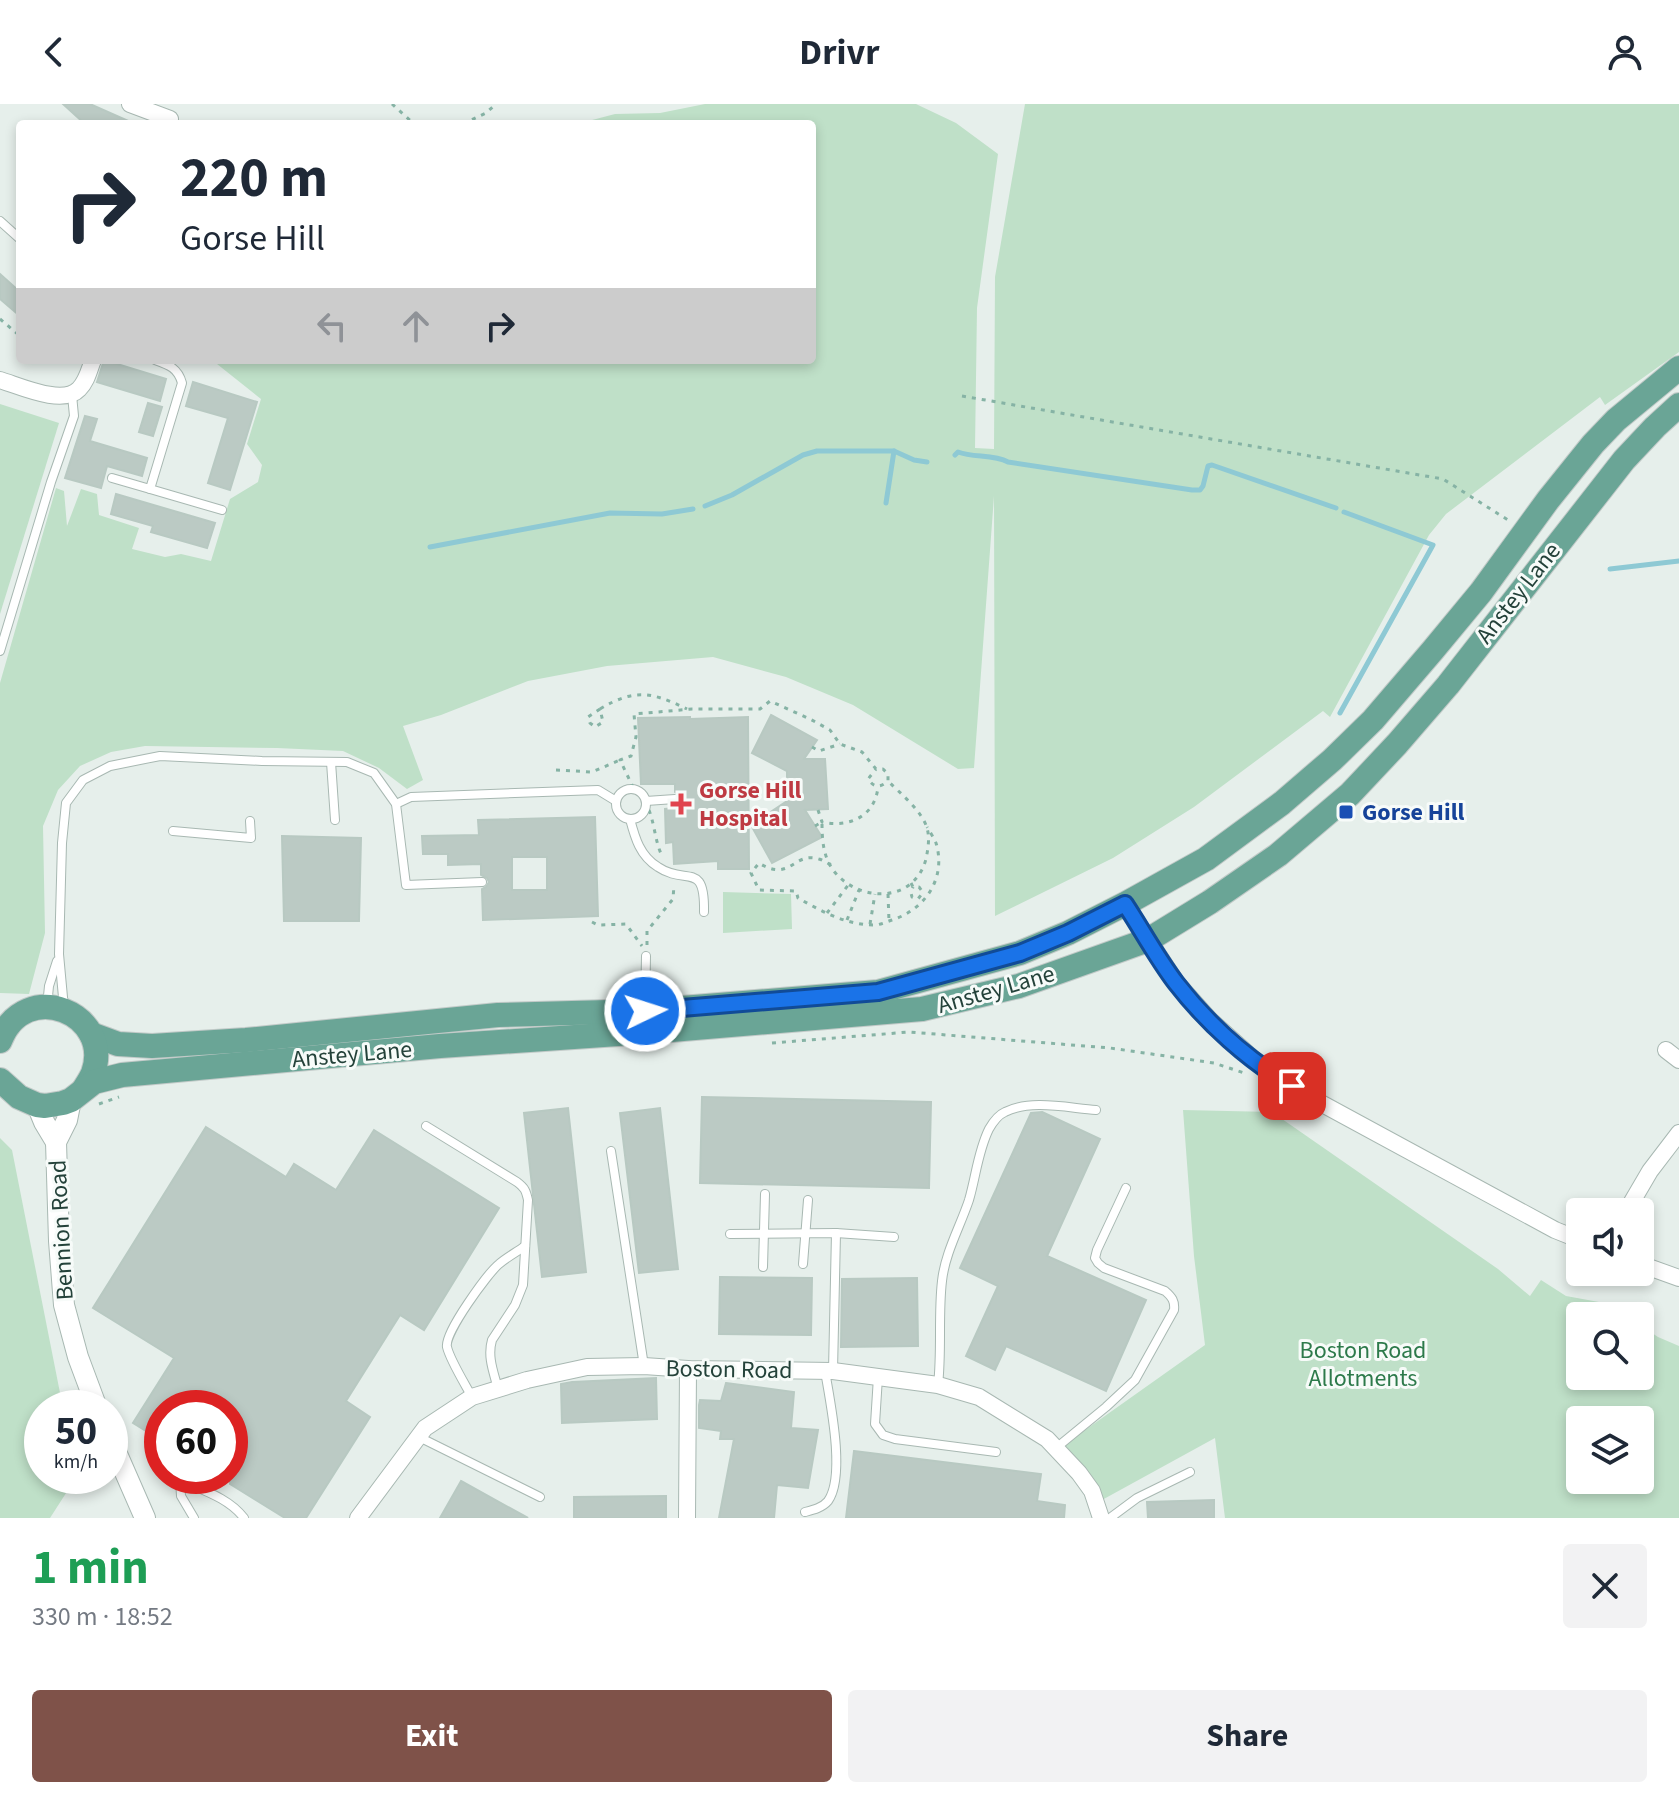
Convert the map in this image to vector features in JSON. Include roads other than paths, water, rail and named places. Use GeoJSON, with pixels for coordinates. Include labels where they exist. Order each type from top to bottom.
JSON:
{"type":"FeatureCollection","features":[{"type":"Feature","properties":{"kind":"main road","name":"Anstey Lane"},"geometry":{"type":"LineString","coordinates":[[91,1034],[118,1044],[152,1046],[246,1040],[498,1015],[645,1011],[878,992],[1020,953],[1068,933],[1206,859],[1282,803],[1332,760],[1373,720],[1481,592],[1593,444],[1616,420],[1679,368]]}},
{"type":"Feature","properties":{"kind":"main road","name":"Anstey Lane"},"geometry":{"type":"LineString","coordinates":[[37,1105],[54,1105],[84,1098],[94,1082],[122,1075],[922,1009],[1019,986],[1148,940],[1278,855],[1350,794],[1448,685],[1624,460],[1679,405]]}},
{"type":"Feature","properties":{"kind":"main road"},"geometry":{"type":"LineString","coordinates":[[1,1036],[26,1011],[55,1008],[75,1016],[91,1034],[96,1052],[94,1072],[84,1098]]}},
{"type":"Feature","properties":{"kind":"main road"},"geometry":{"type":"LineString","coordinates":[[2,1078],[19,1097],[37,1105]]}},
{"type":"Feature","properties":{"kind":"street"},"geometry":{"type":"LineString","coordinates":[[130,104],[171,116]]}},
{"type":"Feature","properties":{"kind":"street"},"geometry":{"type":"LineString","coordinates":[[0,380],[47,394],[72,395],[82,387],[91,364]]}},
{"type":"Feature","properties":{"kind":"street"},"geometry":{"type":"LineString","coordinates":[[1125,904],[1176,982],[1210,1020],[1267,1071],[1375,1133],[1566,1234]]}},
{"type":"Feature","properties":{"kind":"street","name":"Bennion Road"},"geometry":{"type":"LineString","coordinates":[[84,1098],[67,1120],[56,1142],[64,1305],[90,1390]]}},
{"type":"Feature","properties":{"kind":"street","name":"Bennion Road"},"geometry":{"type":"LineString","coordinates":[[37,1105],[56,1142]]}},
{"type":"Feature","properties":{"kind":"street"},"geometry":{"type":"LineString","coordinates":[[1634,1198],[1679,1133]]}},
{"type":"Feature","properties":{"kind":"street"},"geometry":{"type":"LineString","coordinates":[[1654,1269],[1679,1278]]}},
{"type":"Feature","properties":{"kind":"street","name":"Boston Road"},"geometry":{"type":"LineString","coordinates":[[358,1518],[425,1428],[472,1397],[527,1380],[587,1367],[644,1366],[829,1371],[938,1385],[979,1397],[1047,1439],[1092,1491],[1101,1518]]}},
{"type":"Feature","properties":{"kind":"street"},"geometry":{"type":"LineString","coordinates":[[687,1518],[688,1369]]}},
{"type":"Feature","properties":{"kind":"street"},"geometry":{"type":"LineString","coordinates":[[128,1479],[145,1518]]}},
{"type":"Feature","properties":{"kind":"lane"},"geometry":{"type":"LineString","coordinates":[[0,221],[16,235]]}},
{"type":"Feature","properties":{"kind":"lane"},"geometry":{"type":"LineString","coordinates":[[150,489],[182,383],[179,374],[166,364]]}},
{"type":"Feature","properties":{"kind":"lane"},"geometry":{"type":"LineString","coordinates":[[0,651],[74,416],[72,395]]}},
{"type":"Feature","properties":{"kind":"lane"},"geometry":{"type":"LineString","coordinates":[[112,478],[222,510]]}},
{"type":"Feature","properties":{"kind":"lane"},"geometry":{"type":"LineString","coordinates":[[55,1008],[66,803],[83,780],[110,766],[160,756],[347,762],[374,773],[396,804],[406,885],[482,882]]}},
{"type":"Feature","properties":{"kind":"lane"},"geometry":{"type":"LineString","coordinates":[[331,762],[335,820]]}},
{"type":"Feature","properties":{"kind":"lane"},"geometry":{"type":"LineString","coordinates":[[631,788],[643,794],[646,801],[643,814],[630,819],[620,815],[616,801],[623,790],[631,788]]}},
{"type":"Feature","properties":{"kind":"lane"},"geometry":{"type":"LineString","coordinates":[[396,804],[411,797],[598,790],[616,801]]}},
{"type":"Feature","properties":{"kind":"lane"},"geometry":{"type":"LineString","coordinates":[[646,801],[675,799]]}},
{"type":"Feature","properties":{"kind":"lane"},"geometry":{"type":"LineString","coordinates":[[630,819],[639,848],[647,858],[666,872],[688,875],[701,885],[704,912]]}},
{"type":"Feature","properties":{"kind":"lane"},"geometry":{"type":"LineString","coordinates":[[173,831],[251,838],[250,821]]}},
{"type":"Feature","properties":{"kind":"lane"},"geometry":{"type":"LineString","coordinates":[[55,1008],[49,986],[59,954]]}},
{"type":"Feature","properties":{"kind":"lane"},"geometry":{"type":"LineString","coordinates":[[645,1011],[646,956]]}},
{"type":"Feature","properties":{"kind":"lane"},"geometry":{"type":"LineString","coordinates":[[938,1385],[944,1272],[969,1199],[983,1142],[991,1125],[1007,1111],[1020,1107],[1039,1105],[1096,1110]]}},
{"type":"Feature","properties":{"kind":"lane"},"geometry":{"type":"LineString","coordinates":[[426,1126],[525,1188],[528,1200],[523,1285],[490,1348],[490,1362],[498,1389]]}},
{"type":"Feature","properties":{"kind":"lane"},"geometry":{"type":"LineString","coordinates":[[611,1151],[644,1366]]}},
{"type":"Feature","properties":{"kind":"lane"},"geometry":{"type":"LineString","coordinates":[[1056,1448],[1135,1380],[1174,1310],[1175,1303],[1165,1291],[1104,1268],[1095,1258],[1126,1188]]}},
{"type":"Feature","properties":{"kind":"lane"},"geometry":{"type":"LineString","coordinates":[[763,1267],[765,1194]]}},
{"type":"Feature","properties":{"kind":"lane"},"geometry":{"type":"LineString","coordinates":[[803,1264],[808,1200]]}},
{"type":"Feature","properties":{"kind":"lane"},"geometry":{"type":"LineString","coordinates":[[730,1234],[836,1233],[894,1237]]}},
{"type":"Feature","properties":{"kind":"lane"},"geometry":{"type":"LineString","coordinates":[[805,1512],[818,1508],[828,1500],[835,1481],[829,1371],[836,1233]]}},
{"type":"Feature","properties":{"kind":"lane"},"geometry":{"type":"LineString","coordinates":[[472,1397],[448,1350],[449,1336],[490,1273],[525,1246]]}},
{"type":"Feature","properties":{"kind":"lane"},"geometry":{"type":"LineString","coordinates":[[878,1377],[875,1424],[883,1435],[996,1452]]}},
{"type":"Feature","properties":{"kind":"lane"},"geometry":{"type":"LineString","coordinates":[[418,1437],[540,1497]]}},
{"type":"Feature","properties":{"kind":"lane"},"geometry":{"type":"LineString","coordinates":[[1110,1518],[1137,1498],[1190,1472]]}},
{"type":"Feature","properties":{"kind":"lane"},"geometry":{"type":"LineString","coordinates":[[194,1518],[181,1496],[180,1480],[217,1497],[244,1518]]}},
{"type":"Feature","properties":{"kind":"waterway"},"geometry":{"type":"LineString","coordinates":[[705,506],[732,495],[803,455],[817,451],[894,451],[927,462]]}},
{"type":"Feature","properties":{"kind":"waterway"},"geometry":{"type":"LineString","coordinates":[[886,503],[894,451]]}},
{"type":"Feature","properties":{"kind":"waterway"},"geometry":{"type":"LineString","coordinates":[[955,455],[958,452],[1192,490],[1200,490],[1208,466],[1212,465],[1336,508]]}},
{"type":"Feature","properties":{"kind":"waterway"},"geometry":{"type":"LineString","coordinates":[[430,547],[610,513],[662,514],[693,509]]}},
{"type":"Feature","properties":{"kind":"waterway"},"geometry":{"type":"LineString","coordinates":[[1340,713],[1433,545],[1344,512]]}},
{"type":"Feature","properties":{"kind":"waterway"},"geometry":{"type":"LineString","coordinates":[[1610,569],[1679,561]]}},
{"type":"Feature","properties":{"kind":"place","name":"Gorse Hill Hospital"},"geometry":{"type":"Point","coordinates":[681,804]}},
{"type":"Feature","properties":{"kind":"place","name":"Gorse Hill"},"geometry":{"type":"Point","coordinates":[1346,812]}},
{"type":"Feature","properties":{"kind":"park label","name":"Boston Road Allotments"},"geometry":{"type":"Point","coordinates":[1363,1364]}}]}
